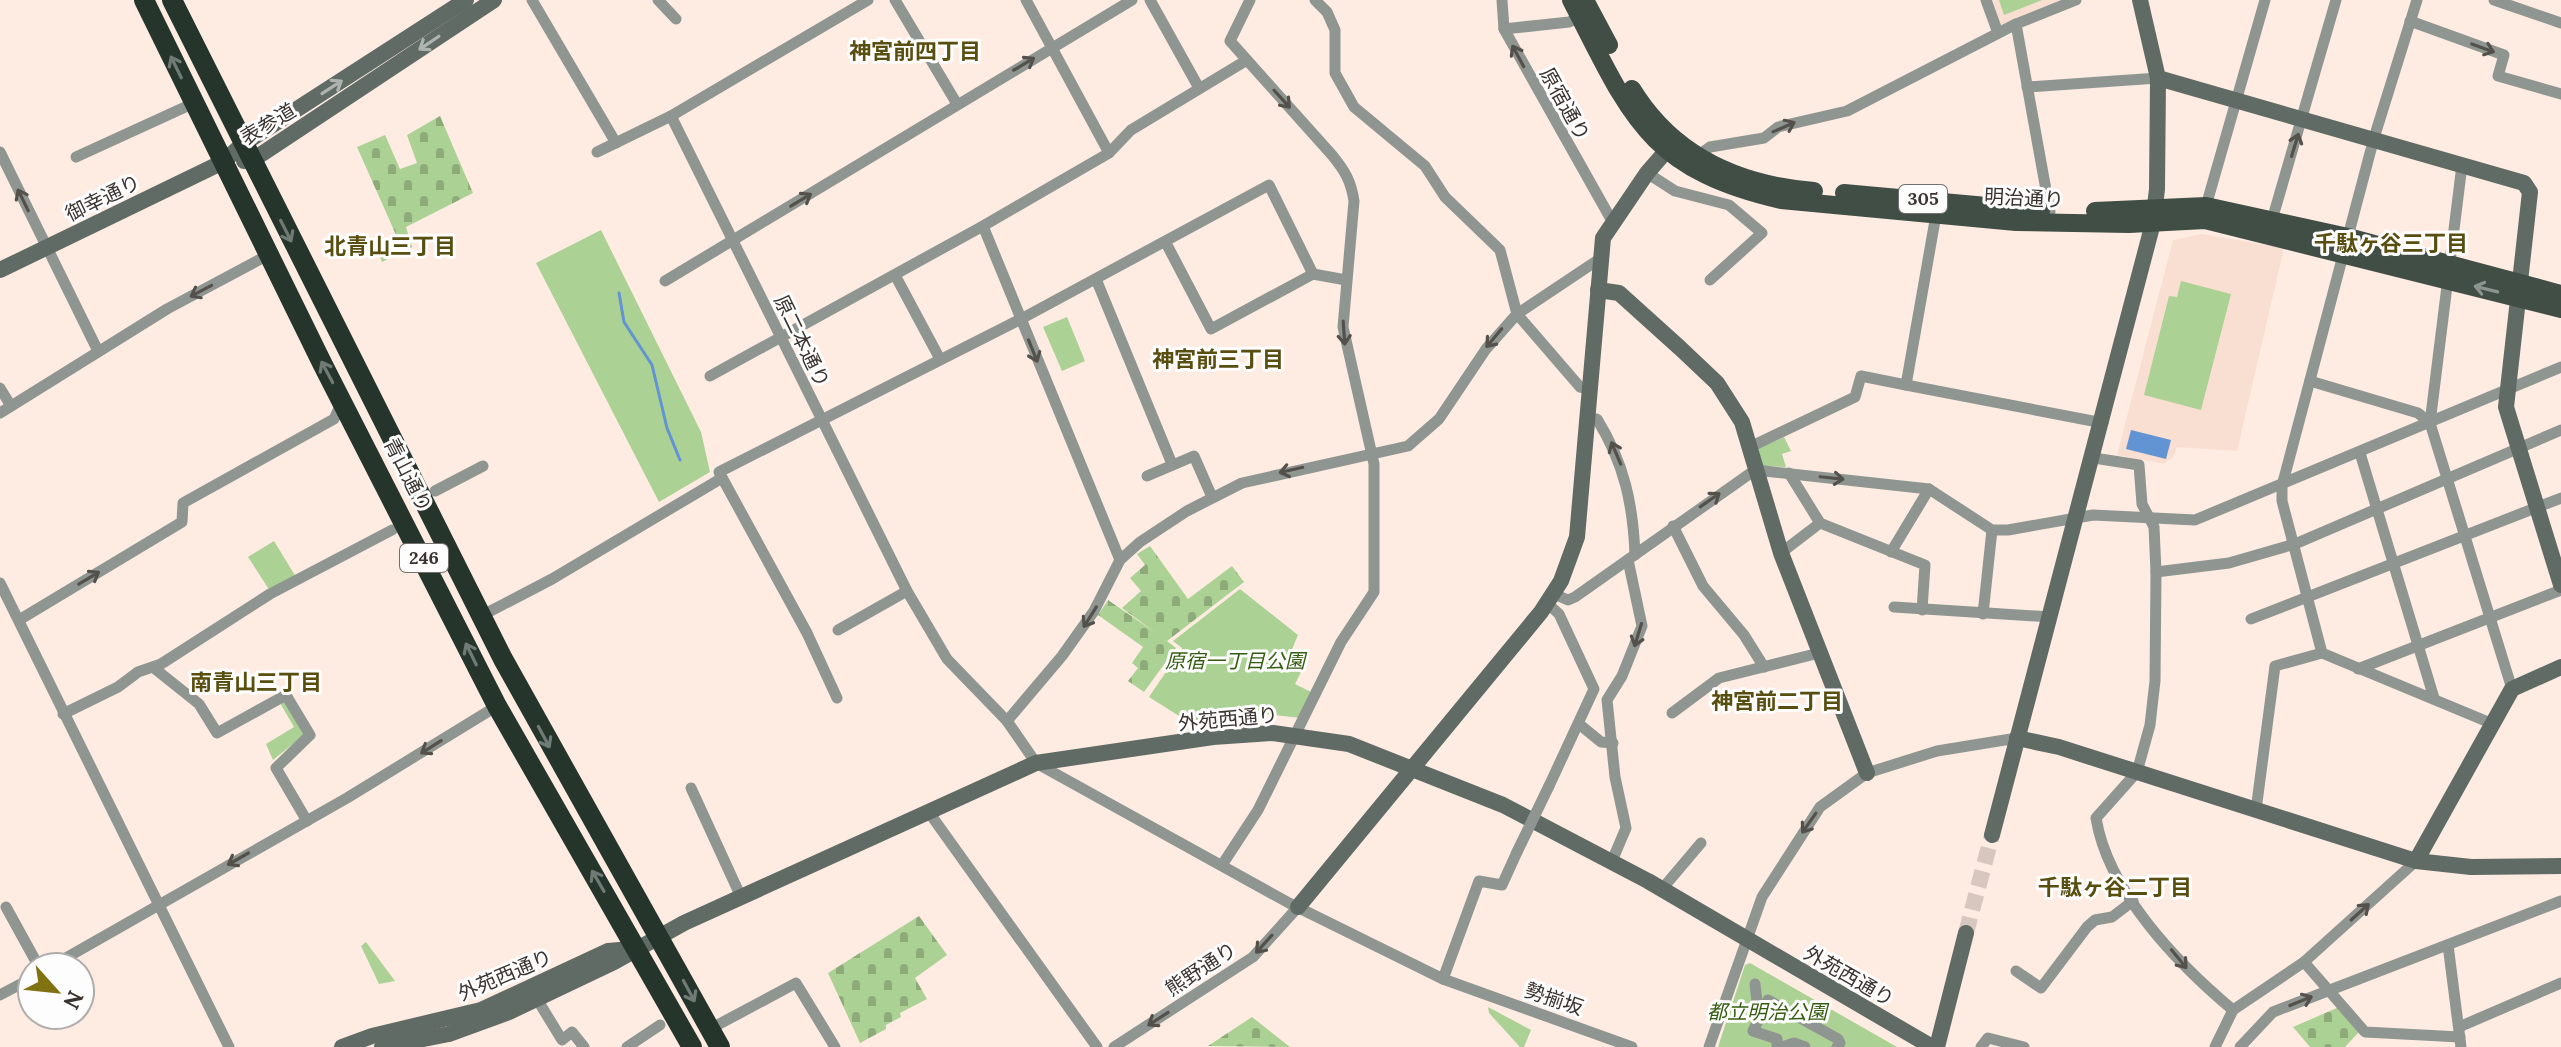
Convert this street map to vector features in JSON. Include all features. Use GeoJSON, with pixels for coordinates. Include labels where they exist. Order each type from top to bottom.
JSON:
{"type":"FeatureCollection","features":[{"type":"Feature","properties":{"kind":"highway","name":"青山通り"},"geometry":{"type":"LineString","coordinates":[[144,0],[497,706],[692,1047]]}},
{"type":"Feature","properties":{"kind":"highway","name":"青山通り"},"geometry":{"type":"LineString","coordinates":[[172,0],[481,616],[563,772],[715,1038]]}},
{"type":"Feature","properties":{"kind":"highway"},"geometry":{"type":"LineString","coordinates":[[422,556],[427,542],[434,538],[444,541]]}},
{"type":"Feature","properties":{"kind":"main road","name":"明治通り"},"geometry":{"type":"LineString","coordinates":[[1579,6],[1633,113],[1669,146],[1723,184],[1781,200],[2205,220],[2346,245]]}},
{"type":"Feature","properties":{"kind":"main road","name":"明治通り"},"geometry":{"type":"LineString","coordinates":[[1669,146],[1734,175],[1777,186],[2016,222],[2154,216],[2206,206],[2272,220],[2346,245],[2448,272],[2517,289],[2561,294]]}},
{"type":"Feature","properties":{"kind":"main road","name":"明治通り"},"geometry":{"type":"LineString","coordinates":[[2517,289],[2561,309]]}},
{"type":"Feature","properties":{"kind":"street","name":"表参道"},"geometry":{"type":"LineString","coordinates":[[247,153],[466,0]]}},
{"type":"Feature","properties":{"kind":"street","name":"表参道"},"geometry":{"type":"LineString","coordinates":[[223,162],[247,153],[494,0]]}},
{"type":"Feature","properties":{"kind":"street"},"geometry":{"type":"LineString","coordinates":[[532,0],[616,143]]}},
{"type":"Feature","properties":{"kind":"street"},"geometry":{"type":"LineString","coordinates":[[658,0],[676,19]]}},
{"type":"Feature","properties":{"kind":"street"},"geometry":{"type":"LineString","coordinates":[[597,152],[671,116],[868,0]]}},
{"type":"Feature","properties":{"kind":"street"},"geometry":{"type":"LineString","coordinates":[[895,0],[957,104]]}},
{"type":"Feature","properties":{"kind":"street"},"geometry":{"type":"LineString","coordinates":[[1026,0],[1109,153]]}},
{"type":"Feature","properties":{"kind":"street"},"geometry":{"type":"LineString","coordinates":[[665,281],[1132,0]]}},
{"type":"Feature","properties":{"kind":"street"},"geometry":{"type":"LineString","coordinates":[[1150,0],[1199,88]]}},
{"type":"Feature","properties":{"kind":"street"},"geometry":{"type":"LineString","coordinates":[[1222,865],[1258,810],[1341,642],[1374,592],[1372,451],[1345,348],[1346,280],[1354,201],[1347,173],[1230,41],[1250,0]]}},
{"type":"Feature","properties":{"kind":"street"},"geometry":{"type":"LineString","coordinates":[[1315,0],[1327,12],[1335,30],[1335,73],[1354,107],[1425,166],[1445,197],[1500,250],[1517,314],[1580,387],[1590,389]]}},
{"type":"Feature","properties":{"kind":"street","name":"原宿通り"},"geometry":{"type":"LineString","coordinates":[[1502,0],[1504,29],[1612,221]]}},
{"type":"Feature","properties":{"kind":"street"},"geometry":{"type":"LineString","coordinates":[[1986,0],[1998,33]]}},
{"type":"Feature","properties":{"kind":"street"},"geometry":{"type":"LineString","coordinates":[[1696,157],[1710,147],[1764,138],[1778,127],[1847,111],[2016,24],[2076,0]]}},
{"type":"Feature","properties":{"kind":"street"},"geometry":{"type":"LineString","coordinates":[[1992,835],[2094,458],[2154,216],[2158,78],[2140,0]]}},
{"type":"Feature","properties":{"kind":"street"},"geometry":{"type":"LineString","coordinates":[[2206,206],[2265,0]]}},
{"type":"Feature","properties":{"kind":"street"},"geometry":{"type":"LineString","coordinates":[[2272,220],[2336,0]]}},
{"type":"Feature","properties":{"kind":"street"},"geometry":{"type":"LineString","coordinates":[[2322,653],[2282,501],[2282,486],[2374,138],[2417,0]]}},
{"type":"Feature","properties":{"kind":"street"},"geometry":{"type":"LineString","coordinates":[[2494,0],[2561,23]]}},
{"type":"Feature","properties":{"kind":"street"},"geometry":{"type":"LineString","coordinates":[[1504,29],[1569,22],[1579,6]]}},
{"type":"Feature","properties":{"kind":"street"},"geometry":{"type":"LineString","coordinates":[[2410,21],[2504,55],[2498,76],[2561,94]]}},
{"type":"Feature","properties":{"kind":"street"},"geometry":{"type":"LineString","coordinates":[[2016,24],[2050,212]]}},
{"type":"Feature","properties":{"kind":"street"},"geometry":{"type":"LineString","coordinates":[[710,376],[1109,153],[1131,130],[1247,60]]}},
{"type":"Feature","properties":{"kind":"street"},"geometry":{"type":"LineString","coordinates":[[2027,87],[2158,78],[2524,183],[2530,192],[2506,407],[2561,588],[2358,669]]}},
{"type":"Feature","properties":{"kind":"street"},"geometry":{"type":"LineString","coordinates":[[76,157],[194,103]]}},
{"type":"Feature","properties":{"kind":"street","name":"原二本通り"},"geometry":{"type":"LineString","coordinates":[[671,116],[907,591],[947,659],[1007,721],[1036,763]]}},
{"type":"Feature","properties":{"kind":"street"},"geometry":{"type":"LineString","coordinates":[[1298,907],[1551,599],[1572,556],[1577,537],[1603,238],[1612,221],[1669,146]]}},
{"type":"Feature","properties":{"kind":"street"},"geometry":{"type":"LineString","coordinates":[[0,152],[98,351]]}},
{"type":"Feature","properties":{"kind":"street","name":"御幸通り"},"geometry":{"type":"LineString","coordinates":[[0,270],[223,162]]}},
{"type":"Feature","properties":{"kind":"street"},"geometry":{"type":"LineString","coordinates":[[2462,165],[2430,423],[2512,689]]}},
{"type":"Feature","properties":{"kind":"street"},"geometry":{"type":"LineString","coordinates":[[1647,173],[1675,191],[1729,205],[1762,233],[1710,280]]}},
{"type":"Feature","properties":{"kind":"street"},"geometry":{"type":"LineString","coordinates":[[837,698],[807,633],[719,472],[1021,319],[1269,185],[1313,274]]}},
{"type":"Feature","properties":{"kind":"street"},"geometry":{"type":"LineString","coordinates":[[1906,385],[1937,208]]}},
{"type":"Feature","properties":{"kind":"street"},"geometry":{"type":"LineString","coordinates":[[983,226],[1120,560]]}},
{"type":"Feature","properties":{"kind":"street"},"geometry":{"type":"LineString","coordinates":[[1166,243],[1211,329],[1313,274],[1346,280]]}},
{"type":"Feature","properties":{"kind":"street"},"geometry":{"type":"LineString","coordinates":[[0,388],[5,409],[98,351],[270,254]]}},
{"type":"Feature","properties":{"kind":"street"},"geometry":{"type":"LineString","coordinates":[[1007,721],[1081,631],[1120,560],[1159,528],[1212,497],[1270,475],[1372,451],[1401,450],[1427,433],[1486,349],[1517,314],[1601,258]]}},
{"type":"Feature","properties":{"kind":"street"},"geometry":{"type":"LineString","coordinates":[[895,275],[940,359]]}},
{"type":"Feature","properties":{"kind":"street"},"geometry":{"type":"LineString","coordinates":[[1096,279],[1172,464]]}},
{"type":"Feature","properties":{"kind":"street"},"geometry":{"type":"LineString","coordinates":[[1598,290],[1619,293],[1717,383],[1742,422],[1781,553],[1867,773]]}},
{"type":"Feature","properties":{"kind":"street"},"geometry":{"type":"LineString","coordinates":[[1551,599],[1568,600],[1575,597],[1755,470],[1929,489],[1992,530],[2024,528],[2077,516],[2195,520],[2561,367]]}},
{"type":"Feature","properties":{"kind":"street"},"geometry":{"type":"LineString","coordinates":[[1750,447],[1855,397],[1861,376],[2103,423]]}},
{"type":"Feature","properties":{"kind":"street"},"geometry":{"type":"LineString","coordinates":[[2310,381],[2418,413],[2430,423]]}},
{"type":"Feature","properties":{"kind":"street"},"geometry":{"type":"LineString","coordinates":[[19,620],[182,522],[183,503],[334,419],[342,401]]}},
{"type":"Feature","properties":{"kind":"street"},"geometry":{"type":"LineString","coordinates":[[1588,417],[1597,419],[1612,443],[1628,482],[1631,557],[1642,626],[1622,676],[1607,700],[1615,777],[1626,828],[1612,861]]}},
{"type":"Feature","properties":{"kind":"street"},"geometry":{"type":"LineString","coordinates":[[2156,572],[2229,563],[2295,544],[2561,430]]}},
{"type":"Feature","properties":{"kind":"street"},"geometry":{"type":"LineString","coordinates":[[2360,453],[2434,698]]}},
{"type":"Feature","properties":{"kind":"street"},"geometry":{"type":"LineString","coordinates":[[1147,476],[1194,456],[1212,497]]}},
{"type":"Feature","properties":{"kind":"street"},"geometry":{"type":"LineString","coordinates":[[2094,458],[2139,465],[2142,504],[2152,520],[2156,572],[2155,681],[2146,749],[2137,772],[2096,818],[2106,860],[2133,901],[2193,976],[2233,1010]]}},
{"type":"Feature","properties":{"kind":"street"},"geometry":{"type":"LineString","coordinates":[[435,491],[483,466]]}},
{"type":"Feature","properties":{"kind":"street"},"geometry":{"type":"LineString","coordinates":[[1789,473],[1820,523],[1925,565],[1922,610]]}},
{"type":"Feature","properties":{"kind":"street"},"geometry":{"type":"LineString","coordinates":[[481,616],[552,579],[722,478]]}},
{"type":"Feature","properties":{"kind":"street"},"geometry":{"type":"LineString","coordinates":[[1891,552],[1929,489]]}},
{"type":"Feature","properties":{"kind":"street"},"geometry":{"type":"LineString","coordinates":[[2251,619],[2561,498]]}},
{"type":"Feature","properties":{"kind":"street"},"geometry":{"type":"LineString","coordinates":[[1781,553],[1820,523]]}},
{"type":"Feature","properties":{"kind":"street"},"geometry":{"type":"LineString","coordinates":[[1673,526],[1703,586],[1744,635],[1764,667]]}},
{"type":"Feature","properties":{"kind":"street"},"geometry":{"type":"LineString","coordinates":[[63,714],[118,687],[138,672],[154,668],[270,594],[392,530]]}},
{"type":"Feature","properties":{"kind":"street"},"geometry":{"type":"LineString","coordinates":[[1983,614],[1992,530]]}},
{"type":"Feature","properties":{"kind":"street"},"geometry":{"type":"LineString","coordinates":[[1,588],[63,714],[83,747],[229,1047]]}},
{"type":"Feature","properties":{"kind":"street"},"geometry":{"type":"LineString","coordinates":[[838,630],[907,591]]}},
{"type":"Feature","properties":{"kind":"street"},"geometry":{"type":"LineString","coordinates":[[1443,979],[1479,881],[1502,885],[1594,689],[1551,599]]}},
{"type":"Feature","properties":{"kind":"street"},"geometry":{"type":"LineString","coordinates":[[1894,607],[2051,617]]}},
{"type":"Feature","properties":{"kind":"street"},"geometry":{"type":"LineString","coordinates":[[1672,713],[1719,678],[1819,653]]}},
{"type":"Feature","properties":{"kind":"street"},"geometry":{"type":"LineString","coordinates":[[2256,810],[2275,666],[2322,653],[2493,724]]}},
{"type":"Feature","properties":{"kind":"street"},"geometry":{"type":"LineString","coordinates":[[2215,1047],[2233,1010],[2304,962],[2416,861],[2512,689],[2561,667]]}},
{"type":"Feature","properties":{"kind":"street"},"geometry":{"type":"LineString","coordinates":[[154,668],[199,704],[217,733],[286,695],[310,735],[276,768],[307,821]]}},
{"type":"Feature","properties":{"kind":"street"},"geometry":{"type":"LineString","coordinates":[[79,951],[307,821],[497,706]]}},
{"type":"Feature","properties":{"kind":"street"},"geometry":{"type":"LineString","coordinates":[[1579,724],[1601,742],[1613,743]]}},
{"type":"Feature","properties":{"kind":"street","name":"外苑西通り"},"geometry":{"type":"LineString","coordinates":[[382,1047],[417,1044],[465,1029],[537,999],[741,897],[1036,763],[1213,737],[1295,734],[1349,744],[1503,805],[1662,889],[1934,1047]]}},
{"type":"Feature","properties":{"kind":"street"},"geometry":{"type":"LineString","coordinates":[[1709,1047],[1762,897],[1813,816],[1839,791],[1867,773],[1937,751],[2017,738],[2137,772],[2416,861],[2471,867],[2561,866]]}},
{"type":"Feature","properties":{"kind":"street","name":"勢揃坂"},"geometry":{"type":"LineString","coordinates":[[1036,763],[1298,907],[1443,979],[1632,1047]]}},
{"type":"Feature","properties":{"kind":"street"},"geometry":{"type":"LineString","coordinates":[[691,788],[741,897]]}},
{"type":"Feature","properties":{"kind":"street"},"geometry":{"type":"LineString","coordinates":[[928,811],[1097,1047]]}},
{"type":"Feature","properties":{"kind":"street"},"geometry":{"type":"LineString","coordinates":[[1662,889],[1701,843]]}},
{"type":"Feature","properties":{"kind":"street"},"geometry":{"type":"LineString","coordinates":[[2016,971],[2041,988],[2087,927],[2095,920],[2112,917],[2133,901]]}},
{"type":"Feature","properties":{"kind":"street"},"geometry":{"type":"LineString","coordinates":[[2240,1047],[2273,1012],[2561,901]]}},
{"type":"Feature","properties":{"kind":"street"},"geometry":{"type":"LineString","coordinates":[[6,907],[30,951]]}},
{"type":"Feature","properties":{"kind":"street","name":"熊野通り"},"geometry":{"type":"LineString","coordinates":[[1114,1047],[1253,957],[1298,907]]}},
{"type":"Feature","properties":{"kind":"street"},"geometry":{"type":"LineString","coordinates":[[1934,1047],[1966,933]]}},
{"type":"Feature","properties":{"kind":"street"},"geometry":{"type":"LineString","coordinates":[[2448,945],[2460,1037]]}},
{"type":"Feature","properties":{"kind":"street","name":"外苑西通り"},"geometry":{"type":"LineString","coordinates":[[342,1047],[372,1036],[481,1010],[608,951],[637,948]]}},
{"type":"Feature","properties":{"kind":"street"},"geometry":{"type":"LineString","coordinates":[[2304,962],[2365,1032],[2460,1037],[2561,983]]}},
{"type":"Feature","properties":{"kind":"street"},"geometry":{"type":"LineString","coordinates":[[715,1038],[796,983],[835,1047]]}},
{"type":"Feature","properties":{"kind":"street"},"geometry":{"type":"LineString","coordinates":[[1755,984],[1759,996],[1756,1030],[1783,1040],[1782,1046],[1805,1047]]}},
{"type":"Feature","properties":{"kind":"street"},"geometry":{"type":"LineString","coordinates":[[537,999],[562,1040],[572,1032],[584,1047]]}},
{"type":"Feature","properties":{"kind":"street"},"geometry":{"type":"LineString","coordinates":[[1756,1026],[1765,1003],[1771,1001],[1777,1008],[1838,1039],[1840,1043],[1837,1047]]}},
{"type":"Feature","properties":{"kind":"street"},"geometry":{"type":"LineString","coordinates":[[627,1047],[660,1025]]}},
{"type":"Feature","properties":{"kind":"street"},"geometry":{"type":"LineString","coordinates":[[1981,1047],[1988,1038],[2024,1047]]}},
{"type":"Feature","properties":{"kind":"shaded area"},"geometry":{"type":"Polygon","coordinates":[[[1992,0],[2061,0],[2002,27],[1992,0]]]}},
{"type":"Feature","properties":{"kind":"shaded area"},"geometry":{"type":"Polygon","coordinates":[[[2202,234],[2284,248],[2237,451],[2177,447],[2174,456],[2164,464],[2117,455],[2173,240],[2202,234]]]}},
{"type":"Feature","properties":{"kind":"green space"},"geometry":{"type":"Polygon","coordinates":[[[1999,0],[2042,0],[2004,15],[1999,0]]]}},
{"type":"Feature","properties":{"kind":"green space"},"geometry":{"type":"Polygon","coordinates":[[[440,116],[473,193],[406,227],[412,247],[382,262],[376,246],[397,237],[357,147],[385,135],[400,169],[417,163],[407,135],[440,116]]]}},
{"type":"Feature","properties":{"kind":"green space"},"geometry":{"type":"Polygon","coordinates":[[[601,230],[701,432],[710,472],[659,502],[536,263],[601,230]]]}},
{"type":"Feature","properties":{"kind":"green space"},"geometry":{"type":"Polygon","coordinates":[[[2181,281],[2231,294],[2201,410],[2144,395],[2169,296],[2177,297],[2181,281]]]}},
{"type":"Feature","properties":{"kind":"green space"},"geometry":{"type":"Polygon","coordinates":[[[1067,317],[1085,361],[1062,371],[1043,327],[1067,317]]]}},
{"type":"Feature","properties":{"kind":"green space"},"geometry":{"type":"Polygon","coordinates":[[[1784,437],[1791,451],[1782,454],[1786,467],[1758,466],[1755,450],[1784,437]]]}},
{"type":"Feature","properties":{"kind":"green space"},"geometry":{"type":"Polygon","coordinates":[[[274,541],[296,577],[270,591],[248,557],[274,541]]]}},
{"type":"Feature","properties":{"kind":"green space"},"geometry":{"type":"Polygon","coordinates":[[[1150,546],[1188,599],[1232,566],[1244,582],[1167,641],[1176,648],[1144,692],[1128,681],[1138,668],[1132,663],[1143,647],[1098,615],[1108,600],[1156,633],[1122,608],[1141,591],[1130,578],[1145,565],[1137,554],[1150,546]]]}},
{"type":"Feature","properties":{"kind":"green space","name":"原宿一丁目公園"},"geometry":{"type":"Polygon","coordinates":[[[1240,589],[1298,635],[1290,654],[1305,664],[1295,684],[1313,693],[1301,718],[1265,714],[1187,721],[1149,697],[1182,648],[1173,641],[1240,589]]]}},
{"type":"Feature","properties":{"kind":"green space"},"geometry":{"type":"Polygon","coordinates":[[[285,700],[304,735],[273,760],[266,744],[294,727],[280,703],[285,700]]]}},
{"type":"Feature","properties":{"kind":"green space"},"geometry":{"type":"Polygon","coordinates":[[[919,916],[947,955],[915,978],[927,999],[900,1013],[901,1017],[886,1025],[886,1029],[860,1043],[828,973],[919,916]]]}},
{"type":"Feature","properties":{"kind":"green space"},"geometry":{"type":"Polygon","coordinates":[[[366,942],[395,981],[379,984],[361,946],[366,942]]]}},
{"type":"Feature","properties":{"kind":"green space","name":"都立明治公園"},"geometry":{"type":"Polygon","coordinates":[[[1750,963],[1897,1047],[1718,1047],[1745,965],[1750,963]]]}},
{"type":"Feature","properties":{"kind":"green space"},"geometry":{"type":"Polygon","coordinates":[[[1488,1007],[1531,1030],[1524,1047],[1520,1047],[1489,1013],[1488,1007]]]}},
{"type":"Feature","properties":{"kind":"green space"},"geometry":{"type":"Polygon","coordinates":[[[2339,1007],[2359,1032],[2345,1047],[2310,1047],[2293,1027],[2339,1007]]]}},
{"type":"Feature","properties":{"kind":"green space"},"geometry":{"type":"Polygon","coordinates":[[[1252,1017],[1290,1047],[1208,1046],[1252,1017]]]}},
{"type":"Feature","properties":{"kind":"water"},"geometry":{"type":"Polygon","coordinates":[[[2131,430],[2171,440],[2166,459],[2126,449],[2131,430]]]}},
{"type":"Feature","properties":{"kind":"waterway"},"geometry":{"type":"LineString","coordinates":[[619,293],[624,322],[652,365],[667,428],[680,460]]}},
{"type":"Feature","properties":{"kind":"tunnel"},"geometry":{"type":"LineString","coordinates":[[1966,933],[1992,835]]}},
{"type":"Feature","properties":{"kind":"district","name":"神宮前四丁目"},"geometry":{"type":"Point","coordinates":[915,51]}},
{"type":"Feature","properties":{"kind":"district","name":"千駄ヶ谷三丁目"},"geometry":{"type":"Point","coordinates":[2391,243]}},
{"type":"Feature","properties":{"kind":"district","name":"北青山三丁目"},"geometry":{"type":"Point","coordinates":[390,246]}},
{"type":"Feature","properties":{"kind":"district","name":"神宮前三丁目"},"geometry":{"type":"Point","coordinates":[1218,359]}},
{"type":"Feature","properties":{"kind":"district","name":"南青山三丁目"},"geometry":{"type":"Point","coordinates":[256,682]}},
{"type":"Feature","properties":{"kind":"district","name":"神宮前二丁目"},"geometry":{"type":"Point","coordinates":[1777,701]}},
{"type":"Feature","properties":{"kind":"district","name":"千駄ヶ谷二丁目"},"geometry":{"type":"Point","coordinates":[2115,887]}}]}
